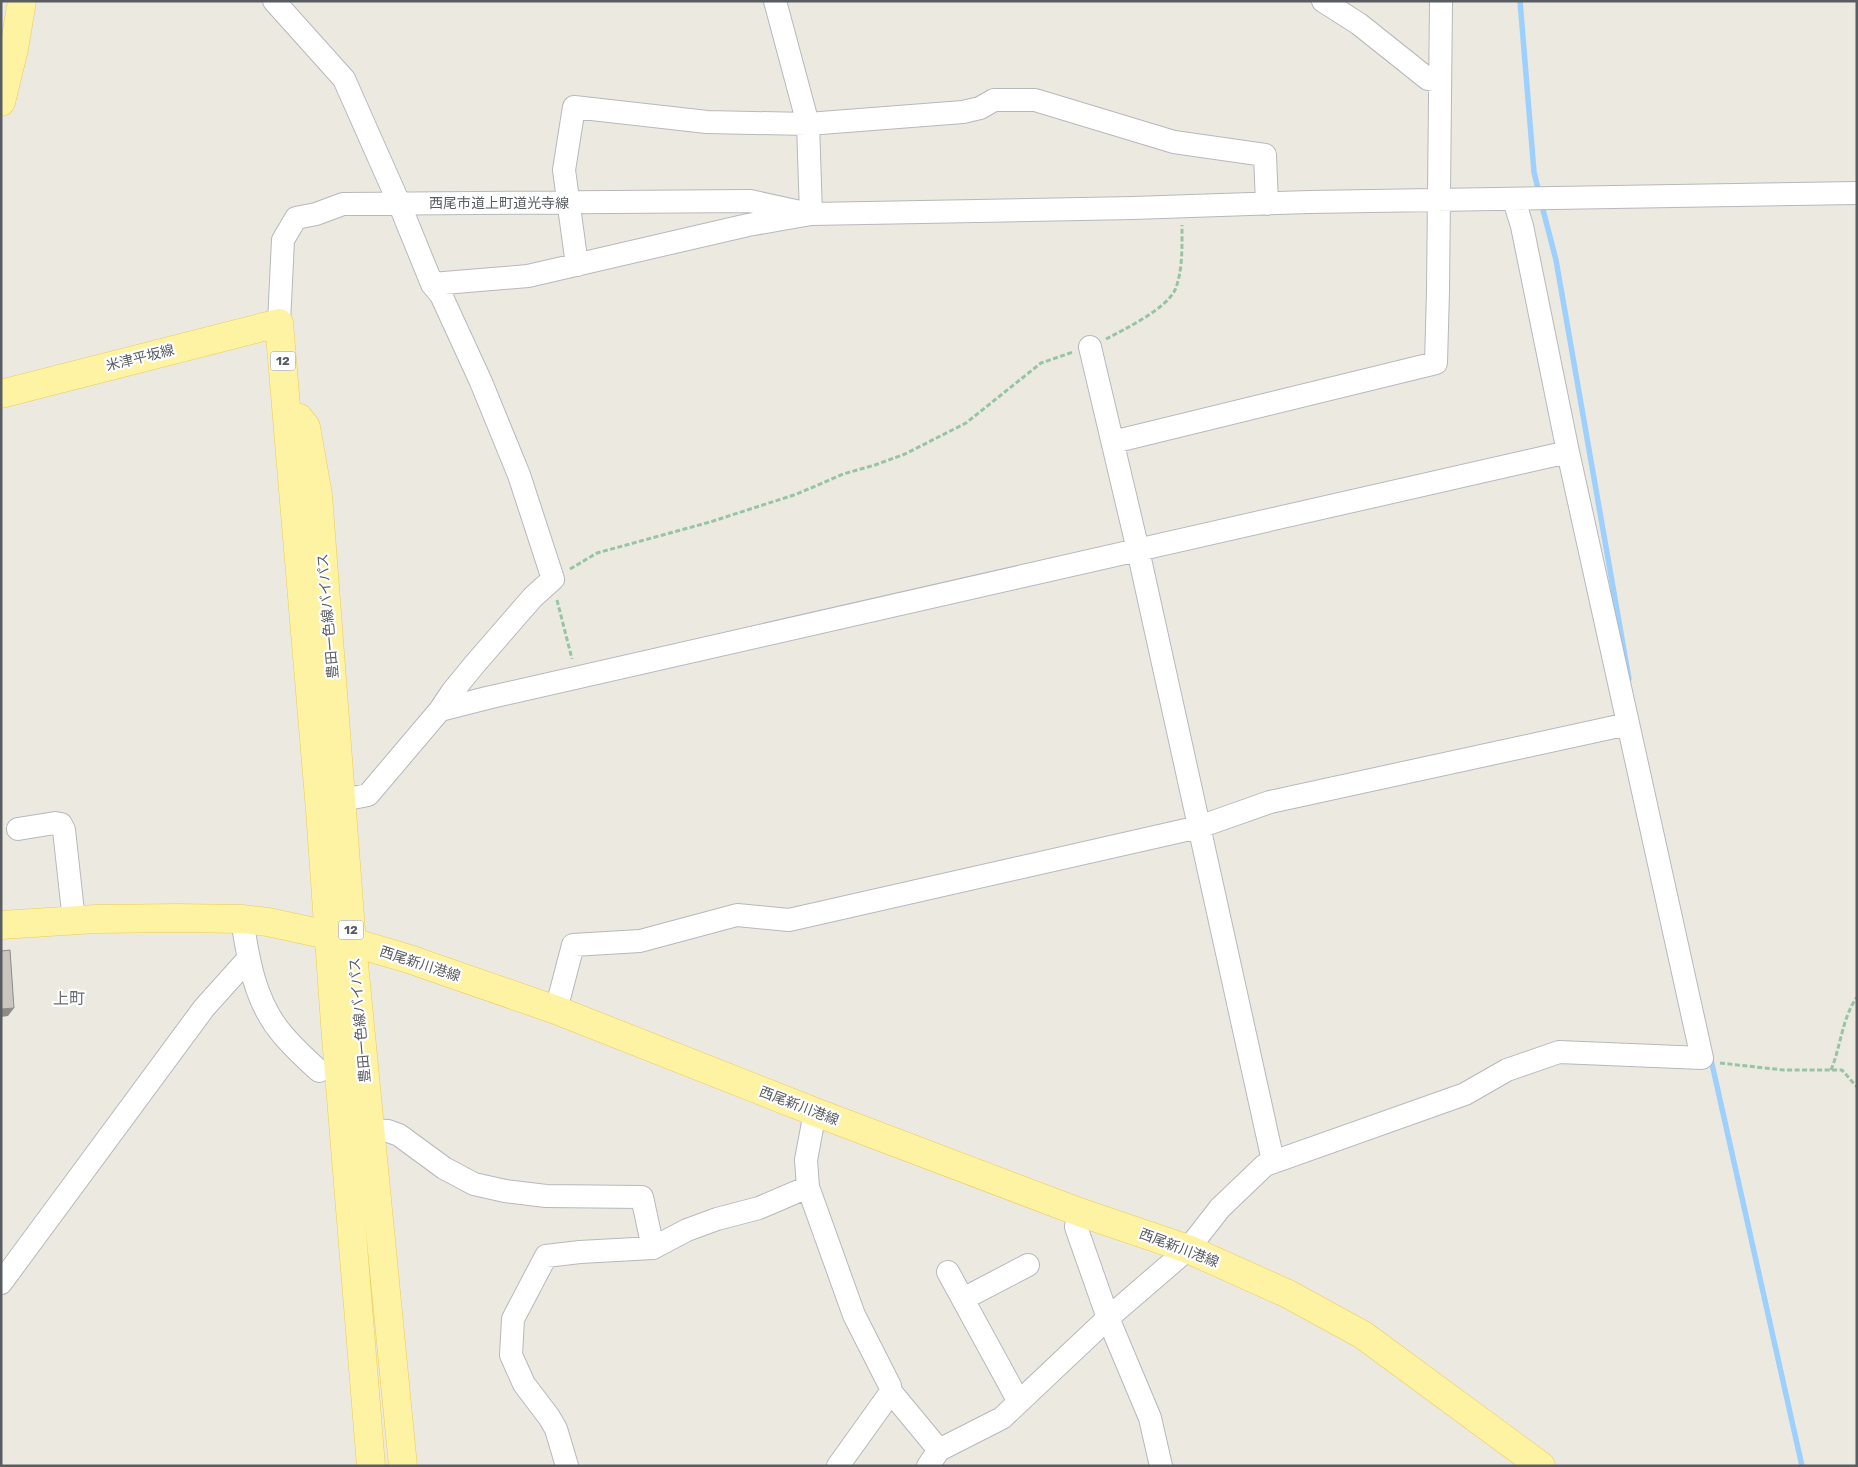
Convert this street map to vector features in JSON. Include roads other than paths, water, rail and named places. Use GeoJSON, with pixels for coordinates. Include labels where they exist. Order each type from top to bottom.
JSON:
{"type":"FeatureCollection","features":[{"type":"Feature","properties":{"kind":"main road"},"geometry":{"type":"LineString","coordinates":[[1,102],[14,49],[22,1]]}},
{"type":"Feature","properties":{"kind":"main road","name":"米津平坂線"},"geometry":{"type":"LineString","coordinates":[[1,394],[279,323]]}},
{"type":"Feature","properties":{"kind":"main road","name":"豊田一色線バイパス"},"geometry":{"type":"LineString","coordinates":[[279,323],[287,400],[320,810],[370,1130],[403,1466]]}},
{"type":"Feature","properties":{"kind":"main road","name":"豊田一色線バイパス"},"geometry":{"type":"LineString","coordinates":[[287,400],[306,427],[318,495],[342,800],[340,939],[371,1466]]}},
{"type":"Feature","properties":{"kind":"main road","name":"西尾新川港線"},"geometry":{"type":"LineString","coordinates":[[1,925],[74,920],[177,918],[242,919],[268,922],[340,939],[409,959],[556,1010],[815,1112],[1079,1212],[1188,1249],[1288,1294],[1363,1335],[1541,1466]]}},
{"type":"Feature","properties":{"kind":"street"},"geometry":{"type":"LineString","coordinates":[[274,1],[344,79],[432,284],[442,295],[485,390],[519,476],[553,579],[533,597],[474,665],[440,710],[368,795],[342,800]]}},
{"type":"Feature","properties":{"kind":"street"},"geometry":{"type":"LineString","coordinates":[[775,1],[808,124],[811,214]]}},
{"type":"Feature","properties":{"kind":"street"},"geometry":{"type":"LineString","coordinates":[[1323,1],[1359,24],[1428,79],[1440,81]]}},
{"type":"Feature","properties":{"kind":"street"},"geometry":{"type":"LineString","coordinates":[[1113,442],[1436,363],[1441,1]]}},
{"type":"Feature","properties":{"kind":"street"},"geometry":{"type":"LineString","coordinates":[[577,265],[564,170],[574,107],[707,122],[808,124],[963,112],[980,108],[994,100],[1035,100],[1174,142],[1265,155],[1266,204]]}},
{"type":"Feature","properties":{"kind":"street"},"geometry":{"type":"LineString","coordinates":[[432,284],[528,276],[748,225],[811,214],[1553,197],[1857,193]]}},
{"type":"Feature","properties":{"kind":"street"},"geometry":{"type":"LineString","coordinates":[[815,1112],[806,1160],[808,1187],[854,1315],[890,1386],[891,1392],[933,1458],[1002,1418],[1108,1318],[1188,1249],[1220,1208],[1265,1164],[1465,1094],[1507,1070],[1559,1052],[1702,1058],[1568,452],[1522,226],[1522,199]]}},
{"type":"Feature","properties":{"kind":"street","name":"西尾市道上町道光寺線"},"geometry":{"type":"LineString","coordinates":[[279,323],[283,240],[296,218],[316,214],[343,204],[750,201],[811,214]]}},
{"type":"Feature","properties":{"kind":"street"},"geometry":{"type":"LineString","coordinates":[[1090,347],[1138,550],[1273,1160]]}},
{"type":"Feature","properties":{"kind":"street"},"geometry":{"type":"LineString","coordinates":[[440,710],[576,677],[1568,452]]}},
{"type":"Feature","properties":{"kind":"street"},"geometry":{"type":"LineString","coordinates":[[556,1010],[573,945],[640,941],[736,915],[789,920],[1200,827],[1270,802],[1628,724]]}},
{"type":"Feature","properties":{"kind":"street"},"geometry":{"type":"LineString","coordinates":[[18,829],[55,823],[61,824],[64,830],[74,920]]}},
{"type":"Feature","properties":{"kind":"street"},"geometry":{"type":"LineString","coordinates":[[242,919],[248,959],[255,985],[282,1034],[319,1071]]}},
{"type":"Feature","properties":{"kind":"street"},"geometry":{"type":"LineString","coordinates":[[1,1283],[204,1008],[248,959]]}},
{"type":"Feature","properties":{"kind":"street"},"geometry":{"type":"LineString","coordinates":[[370,1130],[388,1131],[399,1135],[444,1168],[474,1184],[506,1191],[546,1196],[642,1197],[653,1248]]}},
{"type":"Feature","properties":{"kind":"street"},"geometry":{"type":"LineString","coordinates":[[567,1466],[556,1429],[549,1416],[524,1384],[511,1355],[513,1318],[546,1256],[653,1248],[687,1230],[717,1219],[759,1208],[808,1187]]}},
{"type":"Feature","properties":{"kind":"street"},"geometry":{"type":"LineString","coordinates":[[1079,1212],[1076,1227],[1108,1318],[1150,1418],[1160,1466]]}},
{"type":"Feature","properties":{"kind":"street"},"geometry":{"type":"LineString","coordinates":[[963,1299],[1028,1265]]}},
{"type":"Feature","properties":{"kind":"street"},"geometry":{"type":"LineString","coordinates":[[948,1272],[1019,1402]]}},
{"type":"Feature","properties":{"kind":"street"},"geometry":{"type":"LineString","coordinates":[[838,1466],[891,1392]]}},
{"type":"Feature","properties":{"kind":"waterway"},"geometry":{"type":"LineString","coordinates":[[1520,1],[1534,172],[1539,193]]}},
{"type":"Feature","properties":{"kind":"waterway"},"geometry":{"type":"LineString","coordinates":[[1541,202],[1556,260],[1629,679]]}},
{"type":"Feature","properties":{"kind":"waterway"},"geometry":{"type":"LineString","coordinates":[[1710,1055],[1802,1466]]}},
{"type":"Feature","properties":{"kind":"district","name":"上町"},"geometry":{"type":"Point","coordinates":[69,998]}}]}
